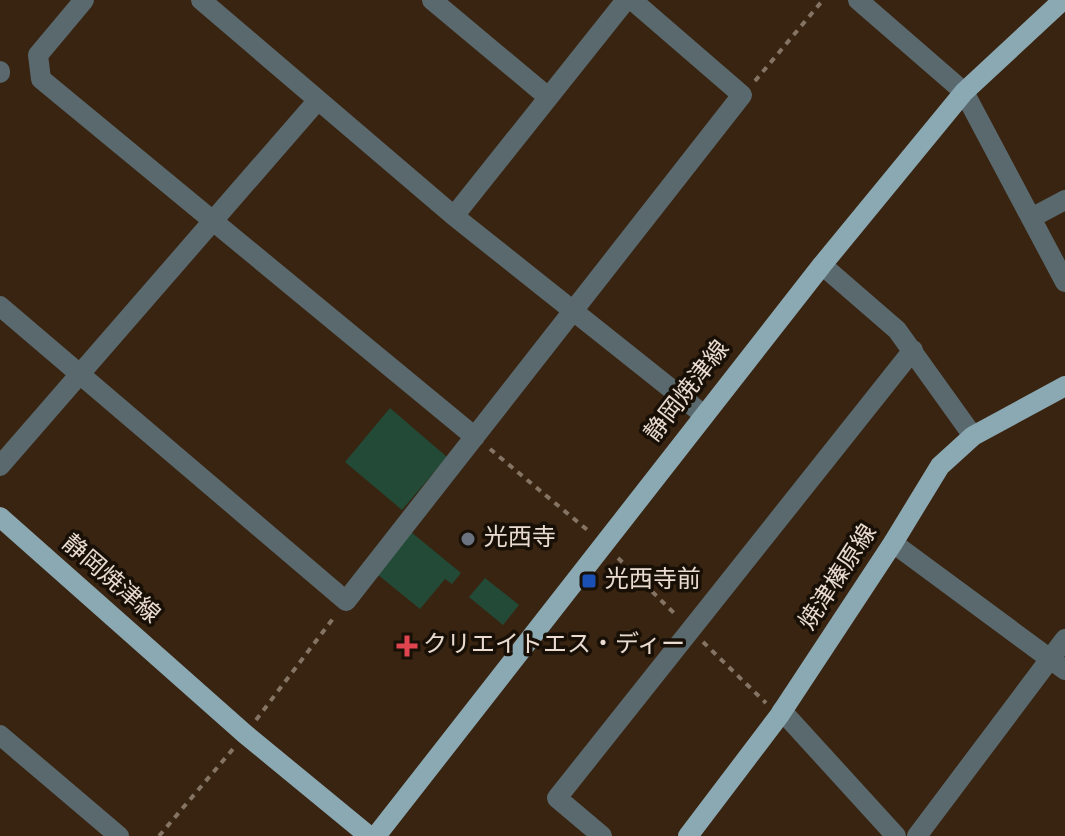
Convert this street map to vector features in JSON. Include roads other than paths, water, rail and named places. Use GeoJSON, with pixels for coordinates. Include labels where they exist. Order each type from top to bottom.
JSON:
{"type":"FeatureCollection","features":[{"type":"Feature","properties":{"kind":"main road","name":"静岡焼津線"},"geometry":{"type":"LineString","coordinates":[[376,836],[822,265],[964,92],[1063,0]]}},
{"type":"Feature","properties":{"kind":"main road","name":"焼津榛原線"},"geometry":{"type":"LineString","coordinates":[[688,836],[782,711],[940,466],[973,436],[1065,386]]}},
{"type":"Feature","properties":{"kind":"main road","name":"静岡焼津線"},"geometry":{"type":"LineString","coordinates":[[0,517],[245,734],[369,836]]}},
{"type":"Feature","properties":{"kind":"street"},"geometry":{"type":"LineString","coordinates":[[84,0],[38,55],[41,79],[475,437]]}},
{"type":"Feature","properties":{"kind":"street"},"geometry":{"type":"LineString","coordinates":[[201,0],[454,216],[704,415]]}},
{"type":"Feature","properties":{"kind":"street"},"geometry":{"type":"LineString","coordinates":[[432,0],[548,97]]}},
{"type":"Feature","properties":{"kind":"street"},"geometry":{"type":"LineString","coordinates":[[454,216],[626,0]]}},
{"type":"Feature","properties":{"kind":"street"},"geometry":{"type":"LineString","coordinates":[[0,306],[346,601],[742,95],[632,0]]}},
{"type":"Feature","properties":{"kind":"street"},"geometry":{"type":"LineString","coordinates":[[858,0],[964,92],[1065,282]]}},
{"type":"Feature","properties":{"kind":"street"},"geometry":{"type":"LineString","coordinates":[[0,466],[318,100]]}},
{"type":"Feature","properties":{"kind":"street"},"geometry":{"type":"LineString","coordinates":[[1031,218],[1065,200]]}},
{"type":"Feature","properties":{"kind":"street"},"geometry":{"type":"LineString","coordinates":[[822,265],[897,330],[973,436]]}},
{"type":"Feature","properties":{"kind":"street"},"geometry":{"type":"LineString","coordinates":[[602,836],[557,798],[913,350]]}},
{"type":"Feature","properties":{"kind":"street"},"geometry":{"type":"LineString","coordinates":[[893,543],[1057,664]]}},
{"type":"Feature","properties":{"kind":"street"},"geometry":{"type":"LineString","coordinates":[[917,836],[1057,664],[1065,639]]}},
{"type":"Feature","properties":{"kind":"street"},"geometry":{"type":"LineString","coordinates":[[782,711],[896,836]]}},
{"type":"Feature","properties":{"kind":"street"},"geometry":{"type":"LineString","coordinates":[[0,735],[119,836]]}},
{"type":"Feature","properties":{"kind":"place","name":"光西寺"},"geometry":{"type":"Point","coordinates":[468,539]}},
{"type":"Feature","properties":{"kind":"place","name":"光西寺前"},"geometry":{"type":"Point","coordinates":[589,581]}},
{"type":"Feature","properties":{"kind":"place","name":"クリエイトエス・ディー"},"geometry":{"type":"Point","coordinates":[407,646]}}]}
